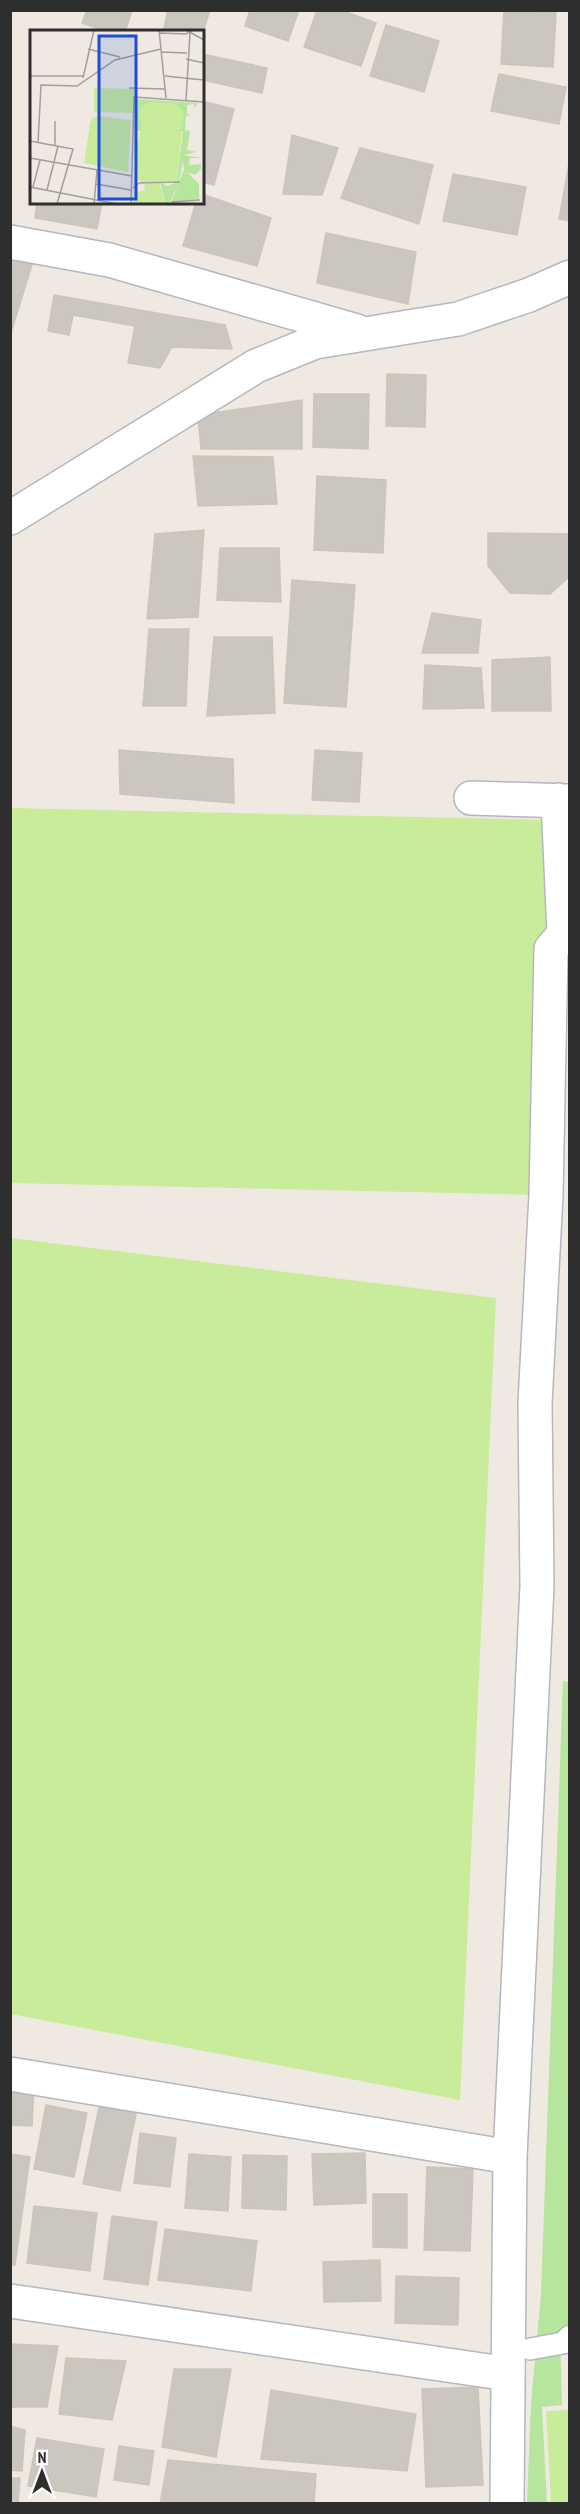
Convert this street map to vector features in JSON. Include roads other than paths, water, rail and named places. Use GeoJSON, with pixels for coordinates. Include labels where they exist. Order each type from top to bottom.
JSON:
{"type":"FeatureCollection","features":[{"type":"Feature","properties":{"kind":"street"},"geometry":{"type":"LineString","coordinates":[[10,242],[109,260],[367,334]]}},
{"type":"Feature","properties":{"kind":"street"},"geometry":{"type":"LineString","coordinates":[[10,518],[256,366],[315,342],[458,319],[529,295],[570,277]]}},
{"type":"Feature","properties":{"kind":"street"},"geometry":{"type":"LineString","coordinates":[[471,798],[564,801],[567,930],[551,949],[546,1195],[535,1403],[537,1587],[510,2157],[507,2504]]}},
{"type":"Feature","properties":{"kind":"street"},"geometry":{"type":"LineString","coordinates":[[10,2074],[510,2157]]}},
{"type":"Feature","properties":{"kind":"street"},"geometry":{"type":"LineString","coordinates":[[10,2301],[508,2374]]}},
{"type":"Feature","properties":{"kind":"lane"},"geometry":{"type":"LineString","coordinates":[[530,2349],[563,2343],[570,2336]]}}]}
